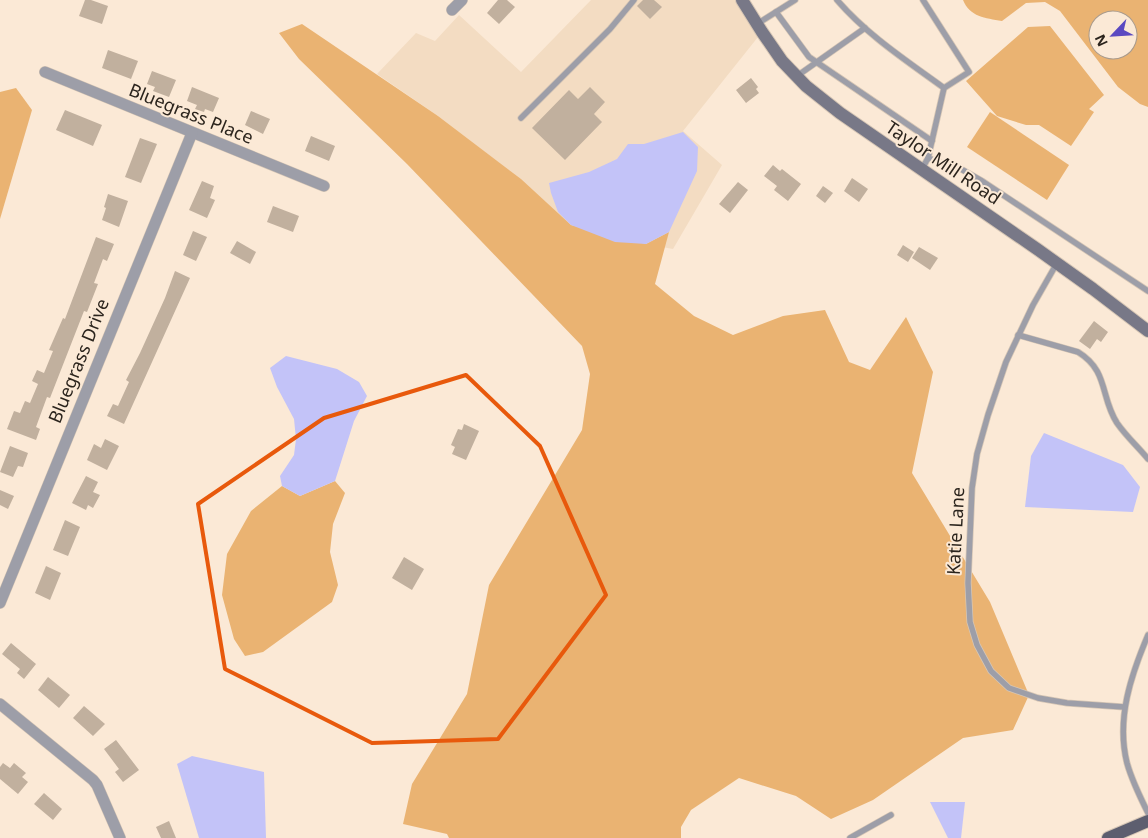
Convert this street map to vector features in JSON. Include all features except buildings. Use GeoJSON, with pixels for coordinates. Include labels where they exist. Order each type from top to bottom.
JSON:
{"type":"FeatureCollection","features":[{"type":"Feature","properties":{"kind":"main road","name":"Taylor Mill Road"},"geometry":{"type":"LineString","coordinates":[[742,0],[782,61],[840,113],[925,164],[1124,311],[1148,331]]}},
{"type":"Feature","properties":{"kind":"main road"},"geometry":{"type":"LineString","coordinates":[[1108,838],[1148,822]]}},
{"type":"Feature","properties":{"kind":"street"},"geometry":{"type":"LineString","coordinates":[[452,10],[462,0]]}},
{"type":"Feature","properties":{"kind":"street","name":"Bluegrass Place"},"geometry":{"type":"LineString","coordinates":[[45,72],[324,186]]}},
{"type":"Feature","properties":{"kind":"street","name":"Bluegrass Drive"},"geometry":{"type":"LineString","coordinates":[[0,603],[192,133]]}},
{"type":"Feature","properties":{"kind":"street"},"geometry":{"type":"LineString","coordinates":[[0,704],[98,785],[120,838]]}},
{"type":"Feature","properties":{"kind":"lane"},"geometry":{"type":"LineString","coordinates":[[521,118],[610,29],[634,0]]}},
{"type":"Feature","properties":{"kind":"lane"},"geometry":{"type":"LineString","coordinates":[[756,24],[795,0]]}},
{"type":"Feature","properties":{"kind":"lane"},"geometry":{"type":"LineString","coordinates":[[837,0],[850,16],[944,88]]}},
{"type":"Feature","properties":{"kind":"lane"},"geometry":{"type":"LineString","coordinates":[[923,0],[969,72],[944,88],[925,164],[961,169],[1148,291]]}},
{"type":"Feature","properties":{"kind":"lane"},"geometry":{"type":"LineString","coordinates":[[776,12],[809,57],[932,141]]}},
{"type":"Feature","properties":{"kind":"lane"},"geometry":{"type":"LineString","coordinates":[[797,76],[865,28]]}},
{"type":"Feature","properties":{"kind":"lane","name":"Katie Lane"},"geometry":{"type":"LineString","coordinates":[[1057,263],[1018,335],[1003,371],[977,454],[972,488],[968,583],[970,622],[977,645],[991,671],[1009,688],[1038,698],[1067,703],[1124,707]]}},
{"type":"Feature","properties":{"kind":"lane"},"geometry":{"type":"LineString","coordinates":[[1018,335],[1086,356],[1095,367],[1103,382],[1107,402],[1116,422],[1148,459]]}},
{"type":"Feature","properties":{"kind":"lane"},"geometry":{"type":"LineString","coordinates":[[1148,634],[1131,678],[1124,707],[1123,730],[1127,761],[1134,783],[1148,813]]}},
{"type":"Feature","properties":{"kind":"lane"},"geometry":{"type":"LineString","coordinates":[[850,838],[891,815]]}},
{"type":"Feature","properties":{"kind":"highlighted area"},"geometry":{"type":"Polygon","coordinates":[[[466,375],[540,446],[606,595],[498,739],[372,743],[225,669],[198,504],[324,418],[466,375]]]}},
{"type":"Feature","properties":{"kind":"shaded area"},"geometry":{"type":"Polygon","coordinates":[[[591,0],[742,0],[762,32],[683,131],[722,165],[673,249],[646,244],[615,242],[571,225],[520,179],[438,116],[377,74],[416,33],[435,41],[459,15],[521,72],[591,0]]]}},
{"type":"Feature","properties":{"kind":"shaded area"},"geometry":{"type":"Polygon","coordinates":[[[963,0],[1148,0],[1148,107],[1140,104],[1118,87],[1097,60],[1138,60],[1138,10],[1088,10],[1088,48],[1060,11],[1045,2],[1026,3],[1002,21],[979,16],[970,10],[963,0]]]}},
{"type":"Feature","properties":{"kind":"shaded area"},"geometry":{"type":"Polygon","coordinates":[[[302,24],[438,116],[521,179],[571,225],[646,244],[669,232],[655,284],[694,316],[733,335],[783,316],[825,310],[849,362],[870,370],[906,317],[933,372],[912,473],[990,602],[1029,695],[1013,730],[963,738],[873,800],[831,819],[796,796],[739,778],[691,810],[681,827],[681,838],[449,838],[447,834],[403,824],[412,784],[467,694],[489,585],[582,430],[590,374],[582,346],[407,164],[299,59],[279,33],[302,24]]]}},
{"type":"Feature","properties":{"kind":"shaded area"},"geometry":{"type":"Polygon","coordinates":[[[1050,26],[1104,95],[1089,109],[1094,112],[1071,146],[1039,125],[1026,125],[997,116],[966,81],[1028,27],[1050,26]]]}},
{"type":"Feature","properties":{"kind":"shaded area"},"geometry":{"type":"Polygon","coordinates":[[[16,88],[32,110],[0,219],[0,92],[16,88]]]}},
{"type":"Feature","properties":{"kind":"shaded area"},"geometry":{"type":"Polygon","coordinates":[[[990,112],[1069,165],[1047,200],[967,147],[990,112]]]}},
{"type":"Feature","properties":{"kind":"shaded area"},"geometry":{"type":"Polygon","coordinates":[[[335,481],[345,493],[333,524],[330,552],[338,585],[332,602],[263,652],[245,656],[234,639],[222,595],[227,554],[251,511],[282,486],[300,496],[335,481]]]}},
{"type":"Feature","properties":{"kind":"water"},"geometry":{"type":"Polygon","coordinates":[[[683,132],[698,147],[697,171],[669,232],[646,244],[615,242],[571,225],[558,212],[549,183],[589,172],[617,159],[628,144],[644,144],[683,132]]]}},
{"type":"Feature","properties":{"kind":"water"},"geometry":{"type":"Polygon","coordinates":[[[286,356],[337,369],[359,382],[367,396],[354,421],[335,481],[300,496],[282,486],[280,476],[294,455],[296,439],[294,419],[277,387],[270,368],[286,356]]]}},
{"type":"Feature","properties":{"kind":"water"},"geometry":{"type":"Polygon","coordinates":[[[1044,433],[1123,465],[1140,487],[1133,512],[1025,507],[1031,456],[1044,433]]]}},
{"type":"Feature","properties":{"kind":"water"},"geometry":{"type":"Polygon","coordinates":[[[192,756],[264,772],[266,838],[199,838],[177,764],[192,756]]]}},
{"type":"Feature","properties":{"kind":"water"},"geometry":{"type":"Polygon","coordinates":[[[930,802],[965,802],[961,838],[948,838],[930,802]]]}}]}
